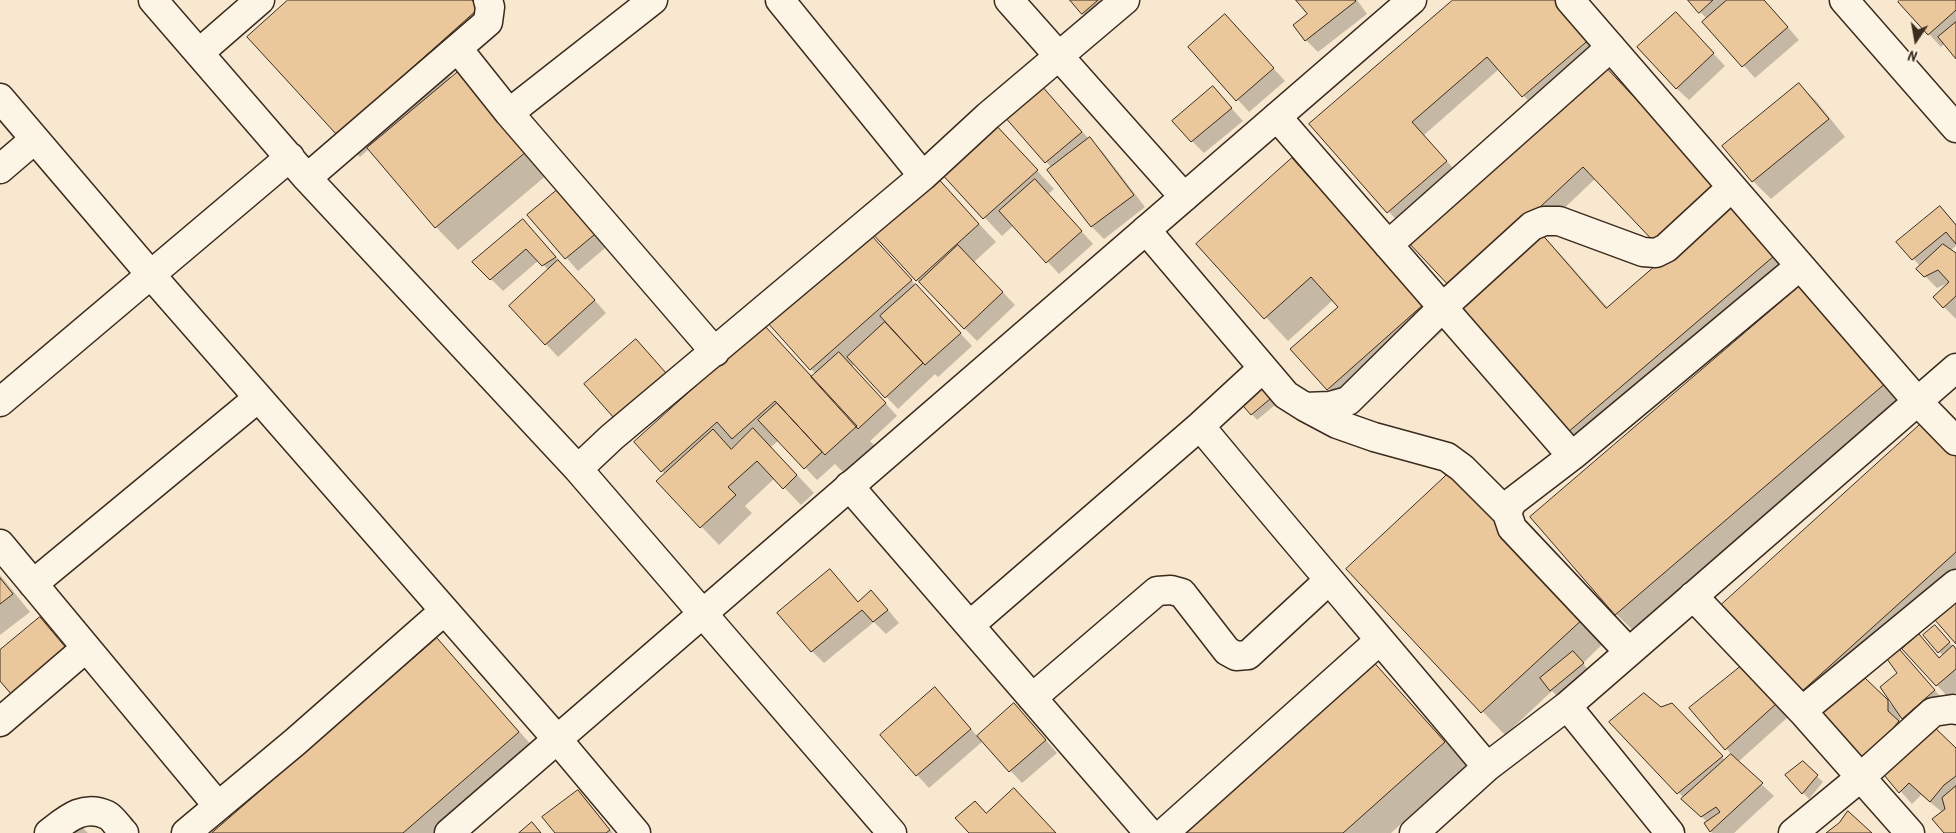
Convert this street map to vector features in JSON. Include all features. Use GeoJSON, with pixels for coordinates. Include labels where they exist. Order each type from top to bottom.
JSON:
{"type":"FeatureCollection","features":[{"type":"Feature","properties":{"kind":"street"},"geometry":{"type":"LineString","coordinates":[[154,0],[307,178],[578,469],[892,833]]}},
{"type":"Feature","properties":{"kind":"street"},"geometry":{"type":"LineString","coordinates":[[199,53],[260,0]]}},
{"type":"Feature","properties":{"kind":"street"},"geometry":{"type":"LineString","coordinates":[[307,178],[488,22],[490,7],[488,0]]}},
{"type":"Feature","properties":{"kind":"street"},"geometry":{"type":"LineString","coordinates":[[509,113],[653,0]]}},
{"type":"Feature","properties":{"kind":"street"},"geometry":{"type":"LineString","coordinates":[[780,0],[923,176]]}},
{"type":"Feature","properties":{"kind":"street"},"geometry":{"type":"LineString","coordinates":[[1010,0],[1184,197]]}},
{"type":"Feature","properties":{"kind":"street"},"geometry":{"type":"LineString","coordinates":[[578,469],[612,436],[715,352],[923,176],[988,116],[1125,0]]}},
{"type":"Feature","properties":{"kind":"street"},"geometry":{"type":"LineString","coordinates":[[449,833],[1412,0]]}},
{"type":"Feature","properties":{"kind":"street"},"geometry":{"type":"LineString","coordinates":[[1570,0],[1918,402],[1956,441]]}},
{"type":"Feature","properties":{"kind":"street"},"geometry":{"type":"LineString","coordinates":[[1844,0],[1956,128]]}},
{"type":"Feature","properties":{"kind":"street"},"geometry":{"type":"LineString","coordinates":[[1388,245],[1611,47]]}},
{"type":"Feature","properties":{"kind":"street"},"geometry":{"type":"LineString","coordinates":[[458,49],[509,113],[715,352]]}},
{"type":"Feature","properties":{"kind":"street"},"geometry":{"type":"LineString","coordinates":[[0,98],[151,275],[636,833]]}},
{"type":"Feature","properties":{"kind":"street"},"geometry":{"type":"LineString","coordinates":[[1277,117],[1572,456]]}},
{"type":"Feature","properties":{"kind":"street"},"geometry":{"type":"LineString","coordinates":[[0,169],[35,139]]}},
{"type":"Feature","properties":{"kind":"street"},"geometry":{"type":"LineString","coordinates":[[0,402],[290,156]]}},
{"type":"Feature","properties":{"kind":"street"},"geometry":{"type":"LineString","coordinates":[[1305,406],[1330,406],[1348,401],[1443,307],[1532,226],[1544,221],[1559,221],[1643,252],[1656,253],[1666,248],[1732,187]]}},
{"type":"Feature","properties":{"kind":"street"},"geometry":{"type":"LineString","coordinates":[[1146,230],[1286,395],[1337,424],[1374,437],[1447,457],[1462,468],[1507,513],[1512,528],[1629,652]]}},
{"type":"Feature","properties":{"kind":"street"},"geometry":{"type":"LineString","coordinates":[[1507,513],[1512,502],[1572,456],[1800,266]]}},
{"type":"Feature","properties":{"kind":"street"},"geometry":{"type":"LineString","coordinates":[[970,625],[1200,426],[1263,368]]}},
{"type":"Feature","properties":{"kind":"street"},"geometry":{"type":"LineString","coordinates":[[1414,833],[1487,767],[1567,706],[1956,368]]}},
{"type":"Feature","properties":{"kind":"street"},"geometry":{"type":"LineString","coordinates":[[33,584],[258,398]]}},
{"type":"Feature","properties":{"kind":"street"},"geometry":{"type":"LineString","coordinates":[[1200,426],[1328,581],[1487,767]]}},
{"type":"Feature","properties":{"kind":"street"},"geometry":{"type":"LineString","coordinates":[[849,486],[1149,833]]}},
{"type":"Feature","properties":{"kind":"street"},"geometry":{"type":"LineString","coordinates":[[0,544],[218,806]]}},
{"type":"Feature","properties":{"kind":"street"},"geometry":{"type":"LineString","coordinates":[[1032,698],[1157,591],[1171,590],[1182,593],[1226,651],[1236,656],[1248,655],[1328,581]]}},
{"type":"Feature","properties":{"kind":"street"},"geometry":{"type":"LineString","coordinates":[[1802,711],[1956,584]]}},
{"type":"Feature","properties":{"kind":"street"},"geometry":{"type":"LineString","coordinates":[[1693,596],[1802,711],[1910,833]]}},
{"type":"Feature","properties":{"kind":"street"},"geometry":{"type":"LineString","coordinates":[[186,833],[295,742],[444,611]]}},
{"type":"Feature","properties":{"kind":"street"},"geometry":{"type":"LineString","coordinates":[[1164,833],[1380,640]]}},
{"type":"Feature","properties":{"kind":"street"},"geometry":{"type":"LineString","coordinates":[[0,722],[86,648]]}},
{"type":"Feature","properties":{"kind":"street"},"geometry":{"type":"LineString","coordinates":[[1567,706],[1670,833]]}},
{"type":"Feature","properties":{"kind":"street"},"geometry":{"type":"LineString","coordinates":[[1792,833],[1934,712],[1956,710]]}},
{"type":"Feature","properties":{"kind":"street"},"geometry":{"type":"LineString","coordinates":[[49,833],[75,813],[90,811],[108,816],[124,833]]}},
{"type":"Feature","properties":{"kind":"building"},"geometry":{"type":"Polygon","coordinates":[[[288,0],[472,0],[479,8],[337,135],[247,37],[288,0]]]}},
{"type":"Feature","properties":{"kind":"building"},"geometry":{"type":"Polygon","coordinates":[[[1070,0],[1098,0],[1082,14],[1070,0]]]}},
{"type":"Feature","properties":{"kind":"building"},"geometry":{"type":"Polygon","coordinates":[[[1296,0],[1356,1],[1305,41],[1293,25],[1307,14],[1296,0]]]}},
{"type":"Feature","properties":{"kind":"building"},"geometry":{"type":"Polygon","coordinates":[[[1453,0],[1560,0],[1592,37],[1522,97],[1487,57],[1412,122],[1447,161],[1387,213],[1309,124],[1453,0]]]}},
{"type":"Feature","properties":{"kind":"building"},"geometry":{"type":"Polygon","coordinates":[[[1688,0],[1713,0],[1699,13],[1688,0]]]}},
{"type":"Feature","properties":{"kind":"building"},"geometry":{"type":"Polygon","coordinates":[[[1727,0],[1764,0],[1788,27],[1742,67],[1702,22],[1727,0]]]}},
{"type":"Feature","properties":{"kind":"building"},"geometry":{"type":"Polygon","coordinates":[[[1900,0],[1956,0],[1956,10],[1928,35],[1898,2],[1900,0]]]}},
{"type":"Feature","properties":{"kind":"building"},"geometry":{"type":"Polygon","coordinates":[[[1676,12],[1714,53],[1676,89],[1637,47],[1676,12]]]}},
{"type":"Feature","properties":{"kind":"building"},"geometry":{"type":"Polygon","coordinates":[[[1225,14],[1274,68],[1236,101],[1188,47],[1225,14]]]}},
{"type":"Feature","properties":{"kind":"building"},"geometry":{"type":"Polygon","coordinates":[[[1956,22],[1956,59],[1938,37],[1956,22]]]}},
{"type":"Feature","properties":{"kind":"building"},"geometry":{"type":"Polygon","coordinates":[[[1600,61],[1720,188],[1658,246],[1583,167],[1452,289],[1407,241],[1600,61]]]}},
{"type":"Feature","properties":{"kind":"building"},"geometry":{"type":"Polygon","coordinates":[[[465,66],[533,146],[435,228],[367,148],[465,66]]]}},
{"type":"Feature","properties":{"kind":"building"},"geometry":{"type":"Polygon","coordinates":[[[1799,83],[1829,119],[1752,182],[1722,146],[1799,83]]]}},
{"type":"Feature","properties":{"kind":"building"},"geometry":{"type":"Polygon","coordinates":[[[1041,85],[1082,132],[1045,163],[1004,116],[1041,85]]]}},
{"type":"Feature","properties":{"kind":"building"},"geometry":{"type":"Polygon","coordinates":[[[1213,86],[1232,108],[1191,142],[1172,121],[1213,86]]]}},
{"type":"Feature","properties":{"kind":"building"},"geometry":{"type":"Polygon","coordinates":[[[993,122],[1038,170],[983,219],[939,171],[993,122]]]}},
{"type":"Feature","properties":{"kind":"building"},"geometry":{"type":"Polygon","coordinates":[[[1090,137],[1134,195],[1091,227],[1047,170],[1090,137]]]}},
{"type":"Feature","properties":{"kind":"building"},"geometry":{"type":"Polygon","coordinates":[[[1292,158],[1424,304],[1327,390],[1290,349],[1338,307],[1311,277],[1264,319],[1196,244],[1292,158]]]}},
{"type":"Feature","properties":{"kind":"building"},"geometry":{"type":"Polygon","coordinates":[[[935,175],[979,224],[916,281],[871,232],[935,175]]]}},
{"type":"Feature","properties":{"kind":"building"},"geometry":{"type":"Polygon","coordinates":[[[1035,179],[1082,231],[1046,263],[999,211],[1035,179]]]}},
{"type":"Feature","properties":{"kind":"building"},"geometry":{"type":"Polygon","coordinates":[[[562,186],[600,230],[565,259],[527,215],[562,186]]]}},
{"type":"Feature","properties":{"kind":"building"},"geometry":{"type":"Polygon","coordinates":[[[1728,203],[1774,256],[1567,433],[1455,305],[1540,232],[1606,308],[1728,203]]]}},
{"type":"Feature","properties":{"kind":"building"},"geometry":{"type":"Polygon","coordinates":[[[1940,206],[1956,225],[1956,244],[1946,232],[1912,260],[1896,242],[1940,206]]]}},
{"type":"Feature","properties":{"kind":"building"},"geometry":{"type":"Polygon","coordinates":[[[523,219],[556,257],[542,266],[526,249],[490,280],[472,262],[523,219]]]}},
{"type":"Feature","properties":{"kind":"building"},"geometry":{"type":"Polygon","coordinates":[[[871,235],[912,280],[810,370],[767,322],[871,235]]]}},
{"type":"Feature","properties":{"kind":"building"},"geometry":{"type":"Polygon","coordinates":[[[1943,244],[1956,253],[1956,296],[1943,308],[1933,297],[1949,282],[1938,270],[1924,277],[1916,269],[1943,244]]]}},
{"type":"Feature","properties":{"kind":"building"},"geometry":{"type":"Polygon","coordinates":[[[958,245],[1003,292],[964,329],[919,282],[958,245]]]}},
{"type":"Feature","properties":{"kind":"building"},"geometry":{"type":"Polygon","coordinates":[[[558,260],[595,300],[545,345],[509,306],[558,260]]]}},
{"type":"Feature","properties":{"kind":"building"},"geometry":{"type":"Polygon","coordinates":[[[916,284],[961,333],[925,365],[880,316],[916,284]]]}},
{"type":"Feature","properties":{"kind":"building"},"geometry":{"type":"Polygon","coordinates":[[[1802,284],[1887,382],[1615,615],[1530,517],[1802,284]]]}},
{"type":"Feature","properties":{"kind":"building"},"geometry":{"type":"Polygon","coordinates":[[[885,322],[923,363],[885,398],[847,357],[885,322]]]}},
{"type":"Feature","properties":{"kind":"building"},"geometry":{"type":"Polygon","coordinates":[[[764,325],[857,426],[825,455],[775,401],[732,439],[717,422],[661,472],[634,442],[764,325]]]}},
{"type":"Feature","properties":{"kind":"building"},"geometry":{"type":"Polygon","coordinates":[[[636,339],[666,373],[614,418],[584,384],[636,339]]]}},
{"type":"Feature","properties":{"kind":"building"},"geometry":{"type":"Polygon","coordinates":[[[839,352],[886,403],[858,429],[811,377],[839,352]]]}},
{"type":"Feature","properties":{"kind":"building"},"geometry":{"type":"Polygon","coordinates":[[[1263,379],[1276,394],[1251,415],[1238,400],[1263,379]]]}},
{"type":"Feature","properties":{"kind":"building"},"geometry":{"type":"Polygon","coordinates":[[[777,403],[822,452],[804,469],[758,420],[777,403]]]}},
{"type":"Feature","properties":{"kind":"building"},"geometry":{"type":"Polygon","coordinates":[[[1924,421],[1956,456],[1956,552],[1800,693],[1720,606],[1924,421]]]}},
{"type":"Feature","properties":{"kind":"building"},"geometry":{"type":"Polygon","coordinates":[[[753,428],[797,475],[783,489],[757,461],[728,487],[736,495],[700,528],[656,481],[713,429],[731,449],[753,428]]]}},
{"type":"Feature","properties":{"kind":"building"},"geometry":{"type":"Polygon","coordinates":[[[1450,472],[1585,617],[1481,713],[1346,569],[1450,472]]]}},
{"type":"Feature","properties":{"kind":"building"},"geometry":{"type":"Polygon","coordinates":[[[830,569],[858,602],[871,590],[888,610],[873,622],[862,610],[811,652],[777,613],[830,569]]]}},
{"type":"Feature","properties":{"kind":"building"},"geometry":{"type":"Polygon","coordinates":[[[0,578],[13,594],[0,604],[0,578]]]}},
{"type":"Feature","properties":{"kind":"building"},"geometry":{"type":"Polygon","coordinates":[[[1956,601],[1956,644],[1935,620],[1956,601]]]}},
{"type":"Feature","properties":{"kind":"building"},"geometry":{"type":"Polygon","coordinates":[[[40,617],[72,655],[17,701],[0,681],[0,650],[40,617]]]}},
{"type":"Feature","properties":{"kind":"building"},"geometry":{"type":"Polygon","coordinates":[[[1935,625],[1950,642],[1938,653],[1923,635],[1935,625]]]}},
{"type":"Feature","properties":{"kind":"building"},"geometry":{"type":"Polygon","coordinates":[[[1919,634],[1939,658],[1953,645],[1956,649],[1956,669],[1936,686],[1902,649],[1919,634]]]}},
{"type":"Feature","properties":{"kind":"building"},"geometry":{"type":"Polygon","coordinates":[[[437,638],[519,732],[403,833],[212,833],[437,638]]]}},
{"type":"Feature","properties":{"kind":"building"},"geometry":{"type":"Polygon","coordinates":[[[1900,650],[1935,690],[1902,719],[1880,687],[1897,673],[1887,659],[1900,650]]]}},
{"type":"Feature","properties":{"kind":"building"},"geometry":{"type":"Polygon","coordinates":[[[1573,651],[1584,663],[1550,691],[1540,678],[1573,651]]]}},
{"type":"Feature","properties":{"kind":"building"},"geometry":{"type":"Polygon","coordinates":[[[1370,658],[1445,742],[1343,833],[1175,833],[1370,658]]]}},
{"type":"Feature","properties":{"kind":"building"},"geometry":{"type":"Polygon","coordinates":[[[1745,663],[1776,704],[1725,750],[1689,708],[1745,663]]]}},
{"type":"Feature","properties":{"kind":"building"},"geometry":{"type":"Polygon","coordinates":[[[1865,678],[1888,700],[1888,711],[1899,721],[1862,765],[1814,715],[1865,678]]]}},
{"type":"Feature","properties":{"kind":"building"},"geometry":{"type":"Polygon","coordinates":[[[935,687],[971,729],[916,776],[880,735],[935,687]]]}},
{"type":"Feature","properties":{"kind":"building"},"geometry":{"type":"Polygon","coordinates":[[[1644,693],[1661,707],[1672,703],[1723,756],[1677,794],[1609,722],[1644,693]]]}},
{"type":"Feature","properties":{"kind":"building"},"geometry":{"type":"Polygon","coordinates":[[[1014,703],[1046,740],[1009,772],[977,736],[1014,703]]]}},
{"type":"Feature","properties":{"kind":"building"},"geometry":{"type":"Polygon","coordinates":[[[1931,724],[1956,748],[1956,776],[1944,785],[1930,802],[1909,783],[1899,793],[1884,775],[1931,724]]]}},
{"type":"Feature","properties":{"kind":"building"},"geometry":{"type":"Polygon","coordinates":[[[1731,754],[1763,783],[1710,832],[1704,823],[1720,812],[1716,807],[1701,817],[1681,799],[1731,754]]]}},
{"type":"Feature","properties":{"kind":"building"},"geometry":{"type":"Polygon","coordinates":[[[1803,761],[1818,775],[1802,794],[1785,775],[1803,761]]]}},
{"type":"Feature","properties":{"kind":"building"},"geometry":{"type":"Polygon","coordinates":[[[1956,786],[1956,833],[1944,833],[1932,819],[1945,809],[1942,798],[1956,786]]]}},
{"type":"Feature","properties":{"kind":"building"},"geometry":{"type":"Polygon","coordinates":[[[1014,788],[1056,833],[969,833],[955,818],[975,801],[986,813],[1014,788]]]}},
{"type":"Feature","properties":{"kind":"building"},"geometry":{"type":"Polygon","coordinates":[[[578,790],[610,830],[606,833],[555,833],[542,817],[578,790]]]}},
{"type":"Feature","properties":{"kind":"building"},"geometry":{"type":"Polygon","coordinates":[[[1848,811],[1872,833],[1826,833],[1839,823],[1848,811]]]}},
{"type":"Feature","properties":{"kind":"building"},"geometry":{"type":"Polygon","coordinates":[[[532,822],[541,833],[519,833],[532,822]]]}}]}
